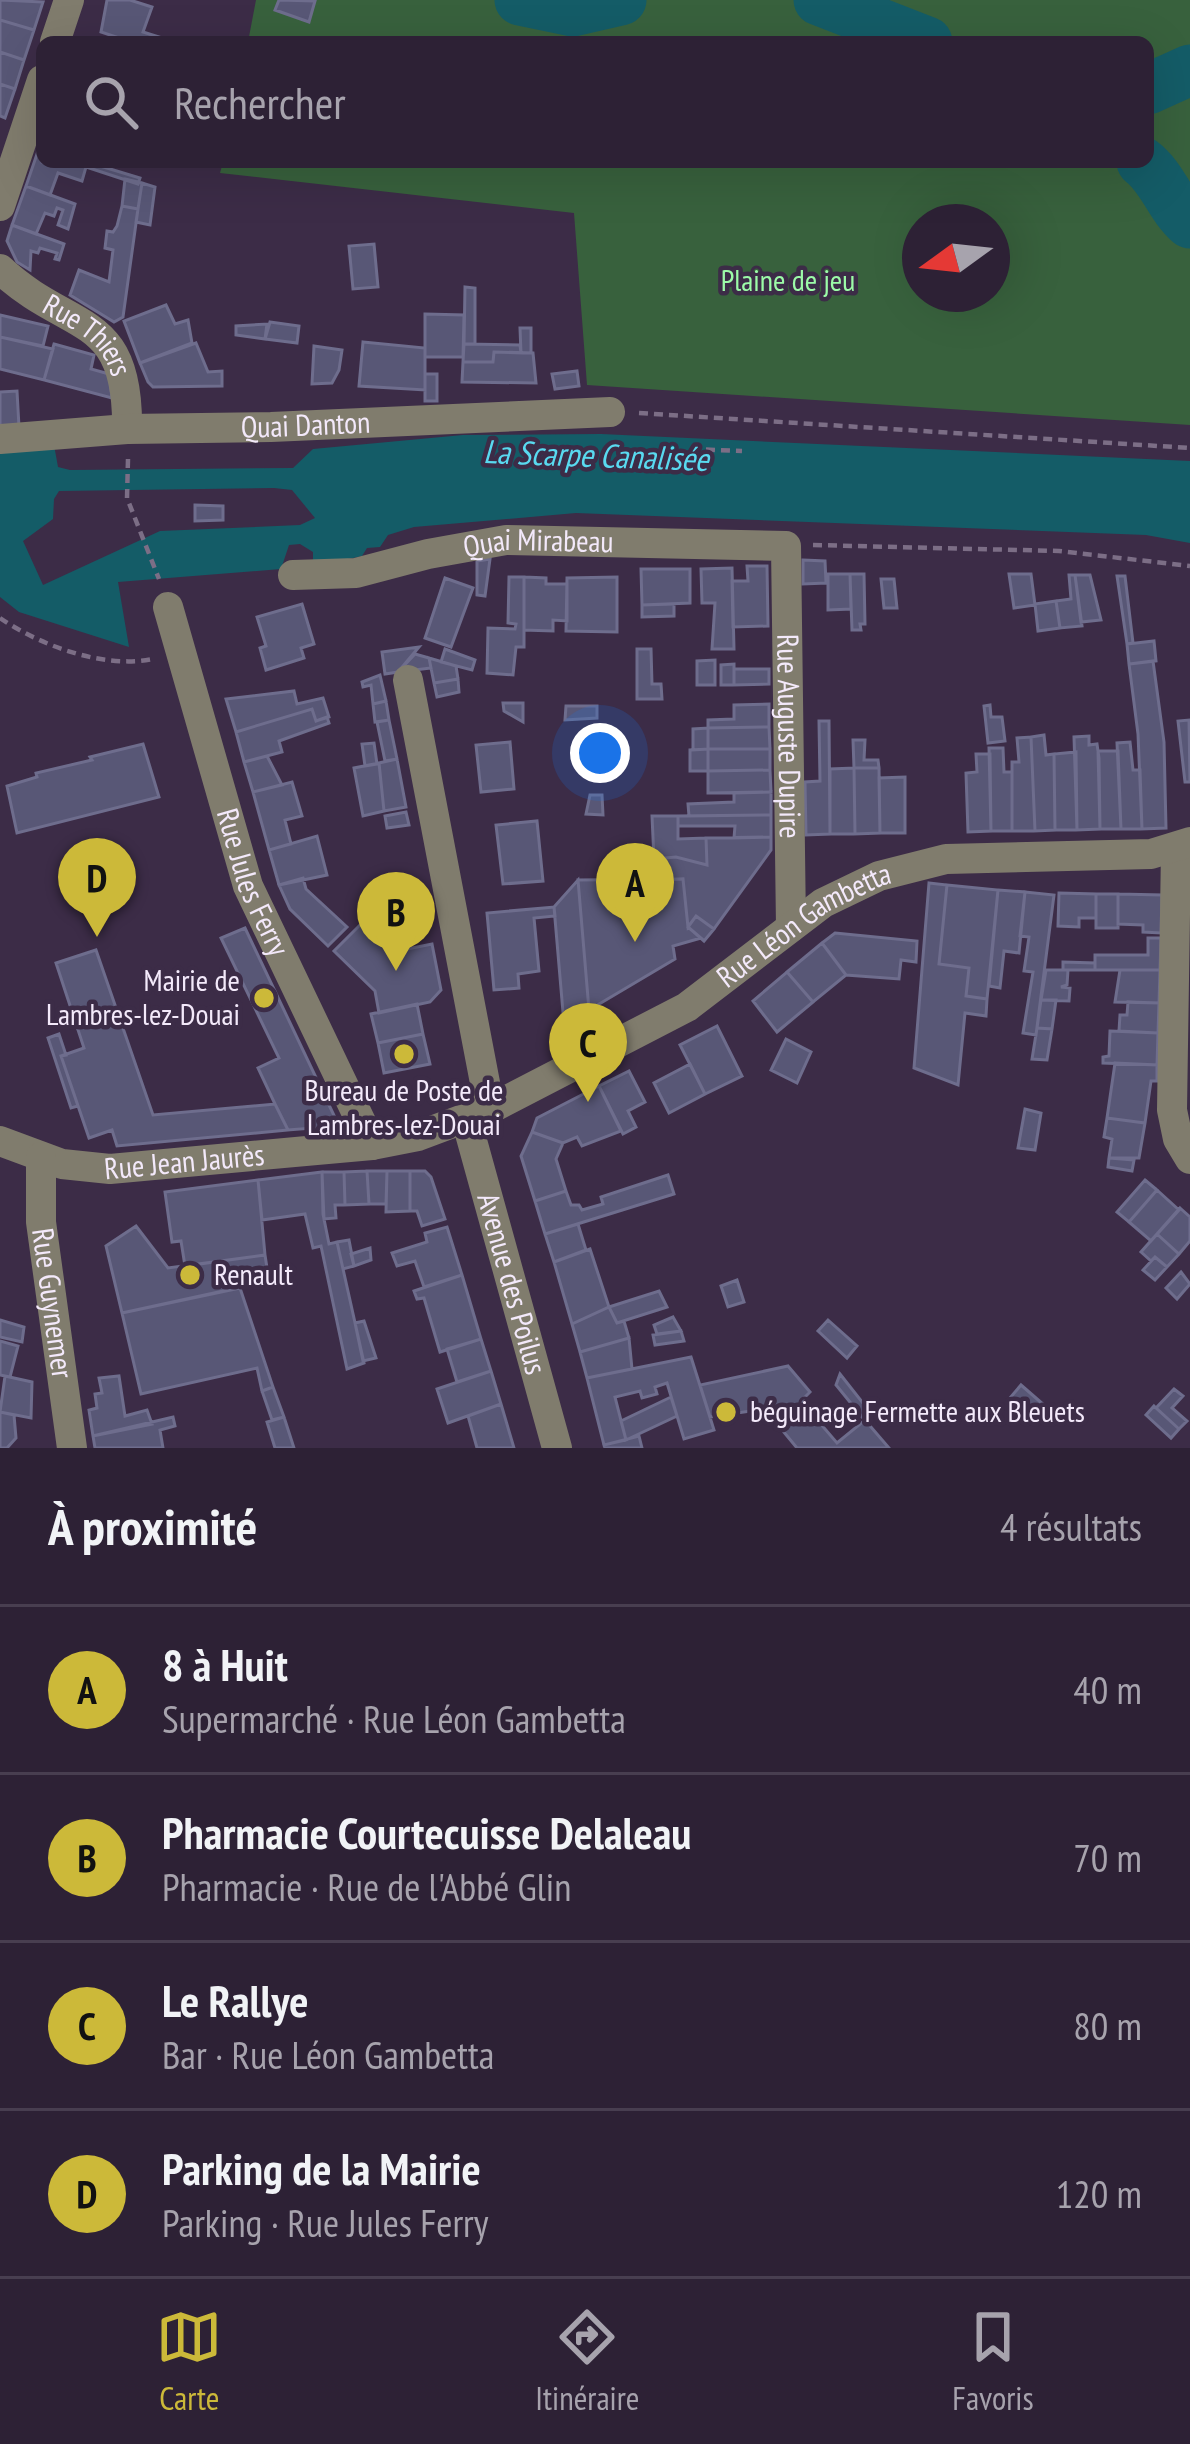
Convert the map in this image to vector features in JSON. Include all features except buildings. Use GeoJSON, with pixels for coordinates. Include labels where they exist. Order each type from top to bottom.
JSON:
{"type":"FeatureCollection","features":[{"type":"Feature","properties":{"kind":"street"},"geometry":{"type":"LineString","coordinates":[[57,36],[69,0]]}},
{"type":"Feature","properties":{"kind":"street"},"geometry":{"type":"LineString","coordinates":[[0,206],[36,98]]}},
{"type":"Feature","properties":{"kind":"street","name":"Rue Thiers"},"geometry":{"type":"LineString","coordinates":[[0,269],[108,344],[122,366],[127,429]]}},
{"type":"Feature","properties":{"kind":"street","name":"Quai Danton"},"geometry":{"type":"LineString","coordinates":[[0,439],[127,429],[610,412]]}},
{"type":"Feature","properties":{"kind":"street","name":"Quai Mirabeau"},"geometry":{"type":"LineString","coordinates":[[293,575],[356,573],[506,540],[786,546]]}},
{"type":"Feature","properties":{"kind":"street","name":"Rue Auguste Dupire"},"geometry":{"type":"LineString","coordinates":[[786,546],[791,927]]}},
{"type":"Feature","properties":{"kind":"street","name":"Rue Jules Ferry"},"geometry":{"type":"LineString","coordinates":[[164,594],[248,886],[372,1145]]}},
{"type":"Feature","properties":{"kind":"street","name":"Avenue des Poilus"},"geometry":{"type":"LineString","coordinates":[[408,680],[478,1114],[557,1448]]}},
{"type":"Feature","properties":{"kind":"street"},"geometry":{"type":"LineString","coordinates":[[1183,845],[1172,1110],[1178,1139],[1190,1159]]}},
{"type":"Feature","properties":{"kind":"street","name":"Rue Léon Gambetta"},"geometry":{"type":"LineString","coordinates":[[372,1145],[418,1136],[478,1114],[688,1007],[791,927],[853,886],[914,864],[991,856],[1151,854],[1183,845]]}},
{"type":"Feature","properties":{"kind":"street","name":"Rue Jean Jaurès"},"geometry":{"type":"LineString","coordinates":[[0,1141],[78,1167],[118,1169],[372,1145]]}},
{"type":"Feature","properties":{"kind":"street","name":"Rue Guynemer"},"geometry":{"type":"LineString","coordinates":[[40,1157],[40,1222],[72,1448]]}},
{"type":"Feature","properties":{"kind":"path"},"geometry":{"type":"LineString","coordinates":[[610,412],[1190,448]]}},
{"type":"Feature","properties":{"kind":"path"},"geometry":{"type":"LineString","coordinates":[[716,440],[716,449]]}},
{"type":"Feature","properties":{"kind":"path"},"geometry":{"type":"LineString","coordinates":[[692,449],[742,451]]}},
{"type":"Feature","properties":{"kind":"path"},"geometry":{"type":"LineString","coordinates":[[128,461],[127,498],[164,594]]}},
{"type":"Feature","properties":{"kind":"path"},"geometry":{"type":"LineString","coordinates":[[786,546],[1059,551],[1190,566]]}},
{"type":"Feature","properties":{"kind":"path"},"geometry":{"type":"LineString","coordinates":[[1,620],[41,640],[113,661],[132,663],[182,653]]}},
{"type":"Feature","properties":{"kind":"green space","name":"Plaine de jeu"},"geometry":{"type":"Polygon","coordinates":[[[256,0],[1190,0],[1190,425],[587,385],[574,213],[220,173],[221,168],[1154,168],[1154,36],[249,36],[256,0]]]}},
{"type":"Feature","properties":{"kind":"water","name":"La Scarpe Canalisée"},"geometry":{"type":"Polygon","coordinates":[[[601,434],[1190,461],[1190,543],[1146,535],[576,513],[414,527],[388,535],[380,547],[367,548],[362,556],[313,567],[313,552],[300,544],[289,545],[281,569],[118,582],[129,647],[19,612],[0,597],[0,452],[54,445],[58,467],[70,470],[293,468],[313,449],[463,435],[601,434]],[[292,490],[59,491],[53,519],[23,541],[43,585],[160,531],[300,525],[315,518],[292,490]]]}},
{"type":"Feature","properties":{"kind":"waterway"},"geometry":{"type":"LineString","coordinates":[[520,0],[573,11],[621,0]]}},
{"type":"Feature","properties":{"kind":"waterway"},"geometry":{"type":"LineString","coordinates":[[819,0],[912,36]]}},
{"type":"Feature","properties":{"kind":"waterway"},"geometry":{"type":"LineString","coordinates":[[1154,86],[1190,70]]}},
{"type":"Feature","properties":{"kind":"waterway"},"geometry":{"type":"LineString","coordinates":[[1148,168],[1190,223]]}},
{"type":"Feature","properties":{"kind":"place","name":"Parking de la Mairie"},"geometry":{"type":"Point","coordinates":[97,937]}},
{"type":"Feature","properties":{"kind":"place","name":"8 à Huit"},"geometry":{"type":"Point","coordinates":[635,942]}},
{"type":"Feature","properties":{"kind":"place","name":"Pharmacie Courtecuisse Delaleau"},"geometry":{"type":"Point","coordinates":[396,971]}},
{"type":"Feature","properties":{"kind":"place","name":"Mairie de Lambres-lez-Douai"},"geometry":{"type":"Point","coordinates":[264,998]}},
{"type":"Feature","properties":{"kind":"place","name":"Bureau de Poste de Lambres-lez-Douai"},"geometry":{"type":"Point","coordinates":[404,1054]}},
{"type":"Feature","properties":{"kind":"place","name":"Le Rallye"},"geometry":{"type":"Point","coordinates":[588,1102]}},
{"type":"Feature","properties":{"kind":"place","name":"Renault"},"geometry":{"type":"Point","coordinates":[190,1275]}},
{"type":"Feature","properties":{"kind":"place","name":"béguinage Fermette aux Bleuets"},"geometry":{"type":"Point","coordinates":[726,1412]}}]}
